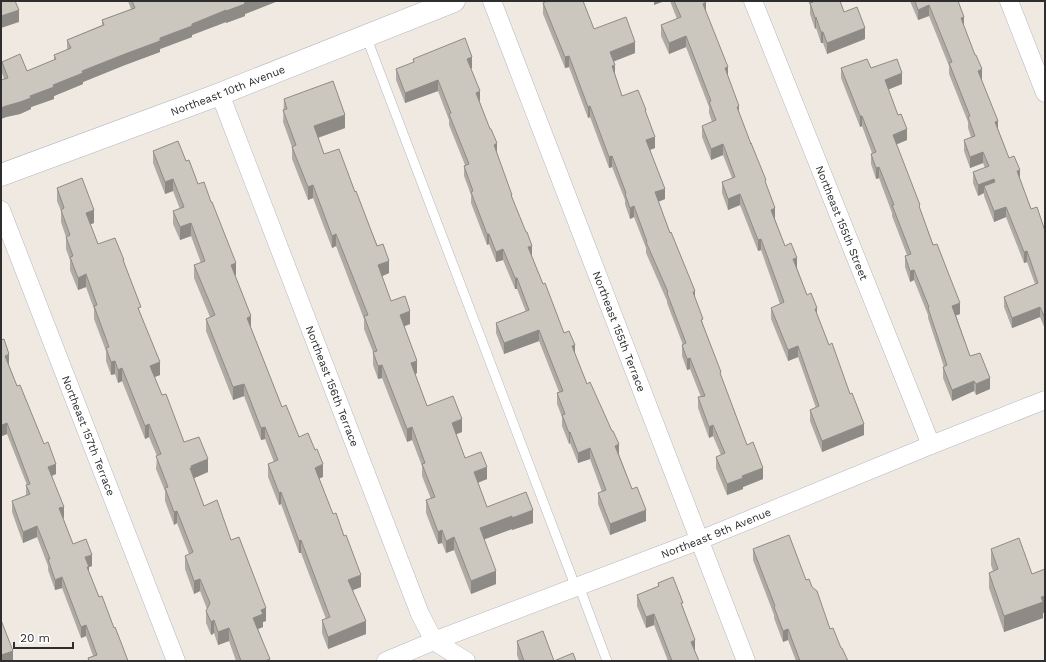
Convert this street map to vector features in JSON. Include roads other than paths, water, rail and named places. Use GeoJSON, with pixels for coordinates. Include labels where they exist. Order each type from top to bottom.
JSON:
{"type":"FeatureCollection","features":[{"type":"Feature","properties":{"kind":"street","name":"Northeast 10th Avenue"},"geometry":{"type":"LineString","coordinates":[[1,176],[220,94],[454,1]]}},
{"type":"Feature","properties":{"kind":"street","name":"Northeast 155th Terrace"},"geometry":{"type":"LineString","coordinates":[[492,1],[746,661]]}},
{"type":"Feature","properties":{"kind":"street","name":"Northeast 155th Street"},"geometry":{"type":"LineString","coordinates":[[753,1],[930,445]]}},
{"type":"Feature","properties":{"kind":"street"},"geometry":{"type":"LineString","coordinates":[[1009,1],[1045,93]]}},
{"type":"Feature","properties":{"kind":"street","name":"Northeast 156th Terrace"},"geometry":{"type":"LineString","coordinates":[[220,94],[414,599],[434,641]]}},
{"type":"Feature","properties":{"kind":"street","name":"Northeast 157th Terrace"},"geometry":{"type":"LineString","coordinates":[[1,210],[176,661]]}},
{"type":"Feature","properties":{"kind":"street","name":"Northeast 9th Avenue"},"geometry":{"type":"LineString","coordinates":[[386,661],[434,641],[700,540],[930,445],[1045,400]]}},
{"type":"Feature","properties":{"kind":"street"},"geometry":{"type":"LineString","coordinates":[[434,641],[466,661]]}},
{"type":"Feature","properties":{"kind":"lane"},"geometry":{"type":"LineString","coordinates":[[366,36],[577,587],[607,661]]}}]}
